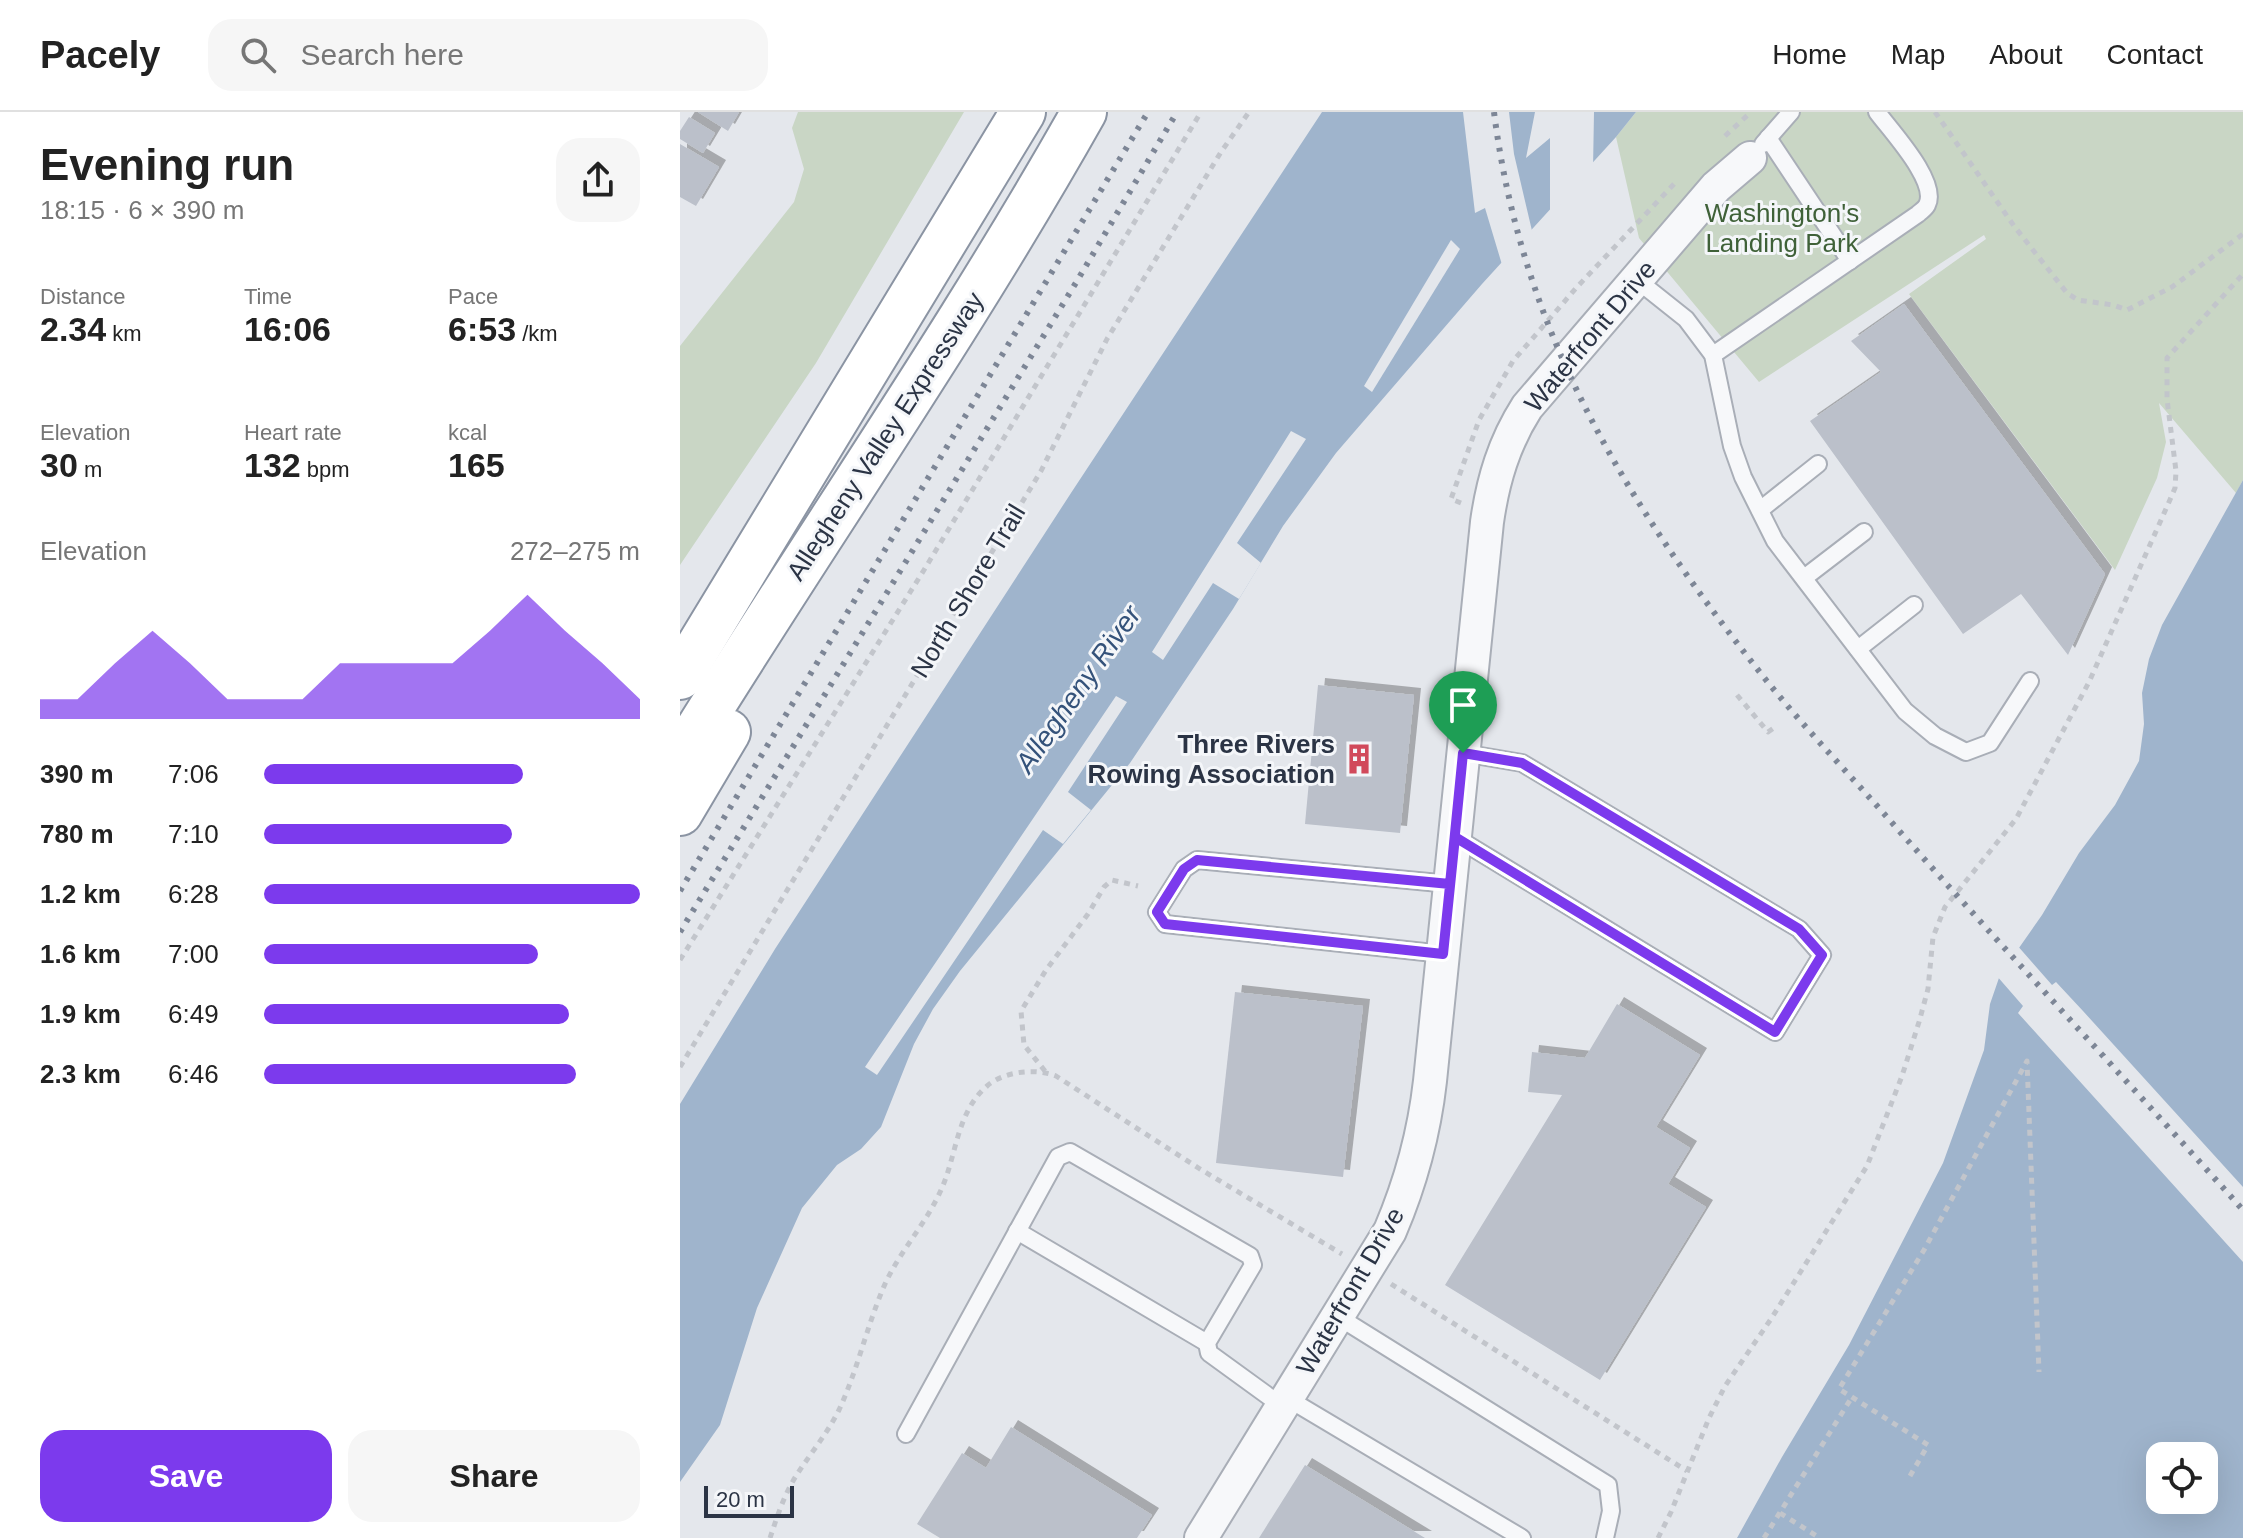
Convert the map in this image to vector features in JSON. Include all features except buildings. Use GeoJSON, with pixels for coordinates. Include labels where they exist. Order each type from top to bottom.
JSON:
{"type":"FeatureCollection","features":[{"type":"Feature","properties":{"kind":"highway","name":"Allegheny Valley Expressway"},"geometry":{"type":"LineString","coordinates":[[680,677],[1023,112]]}},
{"type":"Feature","properties":{"kind":"highway","name":"Allegheny Valley Expressway"},"geometry":{"type":"LineString","coordinates":[[680,758],[741,659],[913,398],[1084,112]]}},
{"type":"Feature","properties":{"kind":"highway"},"geometry":{"type":"LineString","coordinates":[[680,625],[793,450],[977,192]]}},
{"type":"Feature","properties":{"kind":"highway"},"geometry":{"type":"LineString","coordinates":[[680,813],[879,473],[913,398]]}},
{"type":"Feature","properties":{"kind":"street","name":"Waterfront Drive"},"geometry":{"type":"LineString","coordinates":[[1201,1538],[1390,1231],[1407,1192],[1418,1153],[1426,1117],[1487,522],[1492,489],[1502,456],[1527,407],[1716,187],[1759,148]]}},
{"type":"Feature","properties":{"kind":"lane"},"geometry":{"type":"LineString","coordinates":[[1791,112],[1759,148],[1850,261]]}},
{"type":"Feature","properties":{"kind":"lane"},"geometry":{"type":"LineString","coordinates":[[1713,355],[1918,214],[1928,204],[1929,191],[1925,177],[1877,112]]}},
{"type":"Feature","properties":{"kind":"lane"},"geometry":{"type":"LineString","coordinates":[[1637,280],[1686,319],[1713,355],[1732,446],[1775,541],[1905,711],[1935,736],[1966,752],[1990,743],[2030,681]]}},
{"type":"Feature","properties":{"kind":"lane"},"geometry":{"type":"LineString","coordinates":[[1760,510],[1818,464]]}},
{"type":"Feature","properties":{"kind":"lane"},"geometry":{"type":"LineString","coordinates":[[1804,578],[1864,532]]}},
{"type":"Feature","properties":{"kind":"lane"},"geometry":{"type":"LineString","coordinates":[[1858,649],[1914,605]]}},
{"type":"Feature","properties":{"kind":"lane"},"geometry":{"type":"LineString","coordinates":[[1455,837],[1775,1032],[1822,955],[1799,929],[1522,763],[1463,753]]}},
{"type":"Feature","properties":{"kind":"lane"},"geometry":{"type":"LineString","coordinates":[[1443,954],[1165,924],[1157,912],[1184,869],[1197,860],[1450,884]]}},
{"type":"Feature","properties":{"kind":"lane"},"geometry":{"type":"LineString","coordinates":[[906,1434],[1058,1157],[1070,1152],[1250,1256],[1253,1265],[1207,1343],[1209,1353],[1285,1402],[1522,1538]]}},
{"type":"Feature","properties":{"kind":"lane"},"geometry":{"type":"LineString","coordinates":[[1017,1231],[1207,1343]]}},
{"type":"Feature","properties":{"kind":"lane"},"geometry":{"type":"LineString","coordinates":[[1337,1316],[1608,1485],[1611,1511],[1605,1538]]}},
{"type":"Feature","properties":{"kind":"path"},"geometry":{"type":"LineString","coordinates":[[680,960],[932,557],[1201,112]]}},
{"type":"Feature","properties":{"kind":"path","name":"North Shore Trail"},"geometry":{"type":"LineString","coordinates":[[680,1067],[1041,471],[1107,339],[1221,152],[1249,112]]}},
{"type":"Feature","properties":{"kind":"path"},"geometry":{"type":"LineString","coordinates":[[1935,112],[2014,226],[2067,293],[2078,300],[2127,310],[2172,287],[2243,234]]}},
{"type":"Feature","properties":{"kind":"path"},"geometry":{"type":"LineString","coordinates":[[1658,1538],[1725,1386],[1867,1166],[1919,1022],[1928,989],[1933,937],[1945,907],[2016,819],[2032,790],[2089,682],[2175,488],[2176,452],[2167,399],[2167,358],[2243,274]]}},
{"type":"Feature","properties":{"kind":"path"},"geometry":{"type":"LineString","coordinates":[[1737,695],[1768,732],[1775,727]]}},
{"type":"Feature","properties":{"kind":"path"},"geometry":{"type":"LineString","coordinates":[[1046,1072],[1024,1045],[1021,1011],[1104,887],[1112,880],[1138,886]]}},
{"type":"Feature","properties":{"kind":"path"},"geometry":{"type":"LineString","coordinates":[[1910,1476],[1928,1445],[1839,1389],[1924,1250],[2027,1061],[2039,1372]]}},
{"type":"Feature","properties":{"kind":"path"},"geometry":{"type":"LineString","coordinates":[[770,1538],[787,1492],[831,1426],[850,1385],[885,1284],[941,1191],[964,1117],[989,1084],[1031,1071]]}},
{"type":"Feature","properties":{"kind":"path"},"geometry":{"type":"LineString","coordinates":[[1764,1538],[1852,1397]]}},
{"type":"Feature","properties":{"kind":"path"},"geometry":{"type":"LineString","coordinates":[[1780,1513],[1820,1538]]}},
{"type":"Feature","properties":{"kind":"green space"},"geometry":{"type":"Polygon","coordinates":[[[798,112],[964,112],[816,363],[680,565],[680,346],[794,202],[804,169],[792,128],[798,112]]]}},
{"type":"Feature","properties":{"kind":"green space","name":"Washington's Landing Park"},"geometry":{"type":"Polygon","coordinates":[[[1636,112],[2243,112],[2243,480],[2236,493],[2159,403],[2166,442],[2157,478],[2115,570],[1909,294],[1986,239],[1984,235],[1759,382],[1639,238],[1616,137],[1636,112]]]}},
{"type":"Feature","properties":{"kind":"water","name":"Allegheny River"},"geometry":{"type":"Polygon","coordinates":[[[1322,112],[1636,112],[1336,453],[1283,526],[1233,609],[1130,763],[960,971],[933,1009],[914,1044],[881,1127],[861,1149],[837,1165],[802,1208],[757,1308],[720,1425],[680,1482],[680,1104],[775,949],[1322,112]]]}},
{"type":"Feature","properties":{"kind":"water"},"geometry":{"type":"Polygon","coordinates":[[[2243,480],[2243,1538],[1737,1538],[1849,1345],[1943,1163],[1984,1050],[1990,1004],[2000,975],[2042,915],[2079,853],[2115,805],[2139,761],[2144,724],[2142,693],[2149,659],[2162,625],[2243,480]]]}},
{"type":"Feature","properties":{"kind":"pier"},"geometry":{"type":"Polygon","coordinates":[[[1463,112],[1509,112],[1514,154],[1533,235],[1503,268],[1485,208],[1475,213],[1463,112]]]}},
{"type":"Feature","properties":{"kind":"pier"},"geometry":{"type":"Polygon","coordinates":[[[1535,112],[1594,112],[1593,169],[1550,216],[1550,138],[1526,158],[1535,112]]]}},
{"type":"Feature","properties":{"kind":"pier"},"geometry":{"type":"Polygon","coordinates":[[[1451,240],[1460,249],[1372,392],[1364,386],[1451,240]]]}},
{"type":"Feature","properties":{"kind":"pier"},"geometry":{"type":"Polygon","coordinates":[[[1291,431],[1306,439],[1237,543],[1261,563],[1239,599],[1213,583],[1163,660],[1152,652],[1291,431]]]}},
{"type":"Feature","properties":{"kind":"pier"},"geometry":{"type":"Polygon","coordinates":[[[1116,696],[1127,702],[1068,792],[1091,810],[1063,844],[1043,830],[877,1075],[865,1067],[1116,696]]]}},
{"type":"Feature","properties":{"kind":"pier"},"geometry":{"type":"Polygon","coordinates":[[[2016,944],[2052,985],[2056,982],[2243,1187],[2243,1262],[2018,1013],[2023,1006],[1996,975],[2016,944]]]}},
{"type":"Feature","properties":{"kind":"railway"},"geometry":{"type":"LineString","coordinates":[[680,891],[1148,112]]}},
{"type":"Feature","properties":{"kind":"railway"},"geometry":{"type":"LineString","coordinates":[[680,932],[1177,112]]}},
{"type":"Feature","properties":{"kind":"railway"},"geometry":{"type":"LineString","coordinates":[[1494,112],[1508,193],[1529,271],[1556,344],[1589,415],[1627,483],[1670,550],[1716,615],[1795,715],[2243,1210]]}},
{"type":"Feature","properties":{"kind":"place","name":"Three Rivers Rowing Association"},"geometry":{"type":"Point","coordinates":[1359,759]}},
{"type":"Feature","properties":{"kind":"route"},"geometry":{"type":"LineString","coordinates":[[1463,753],[1522,763],[1799,929],[1822,955],[1775,1032],[1455,837],[1443,954],[1165,924],[1157,912],[1184,869],[1197,860],[1450,884],[1463,753]]}}]}
